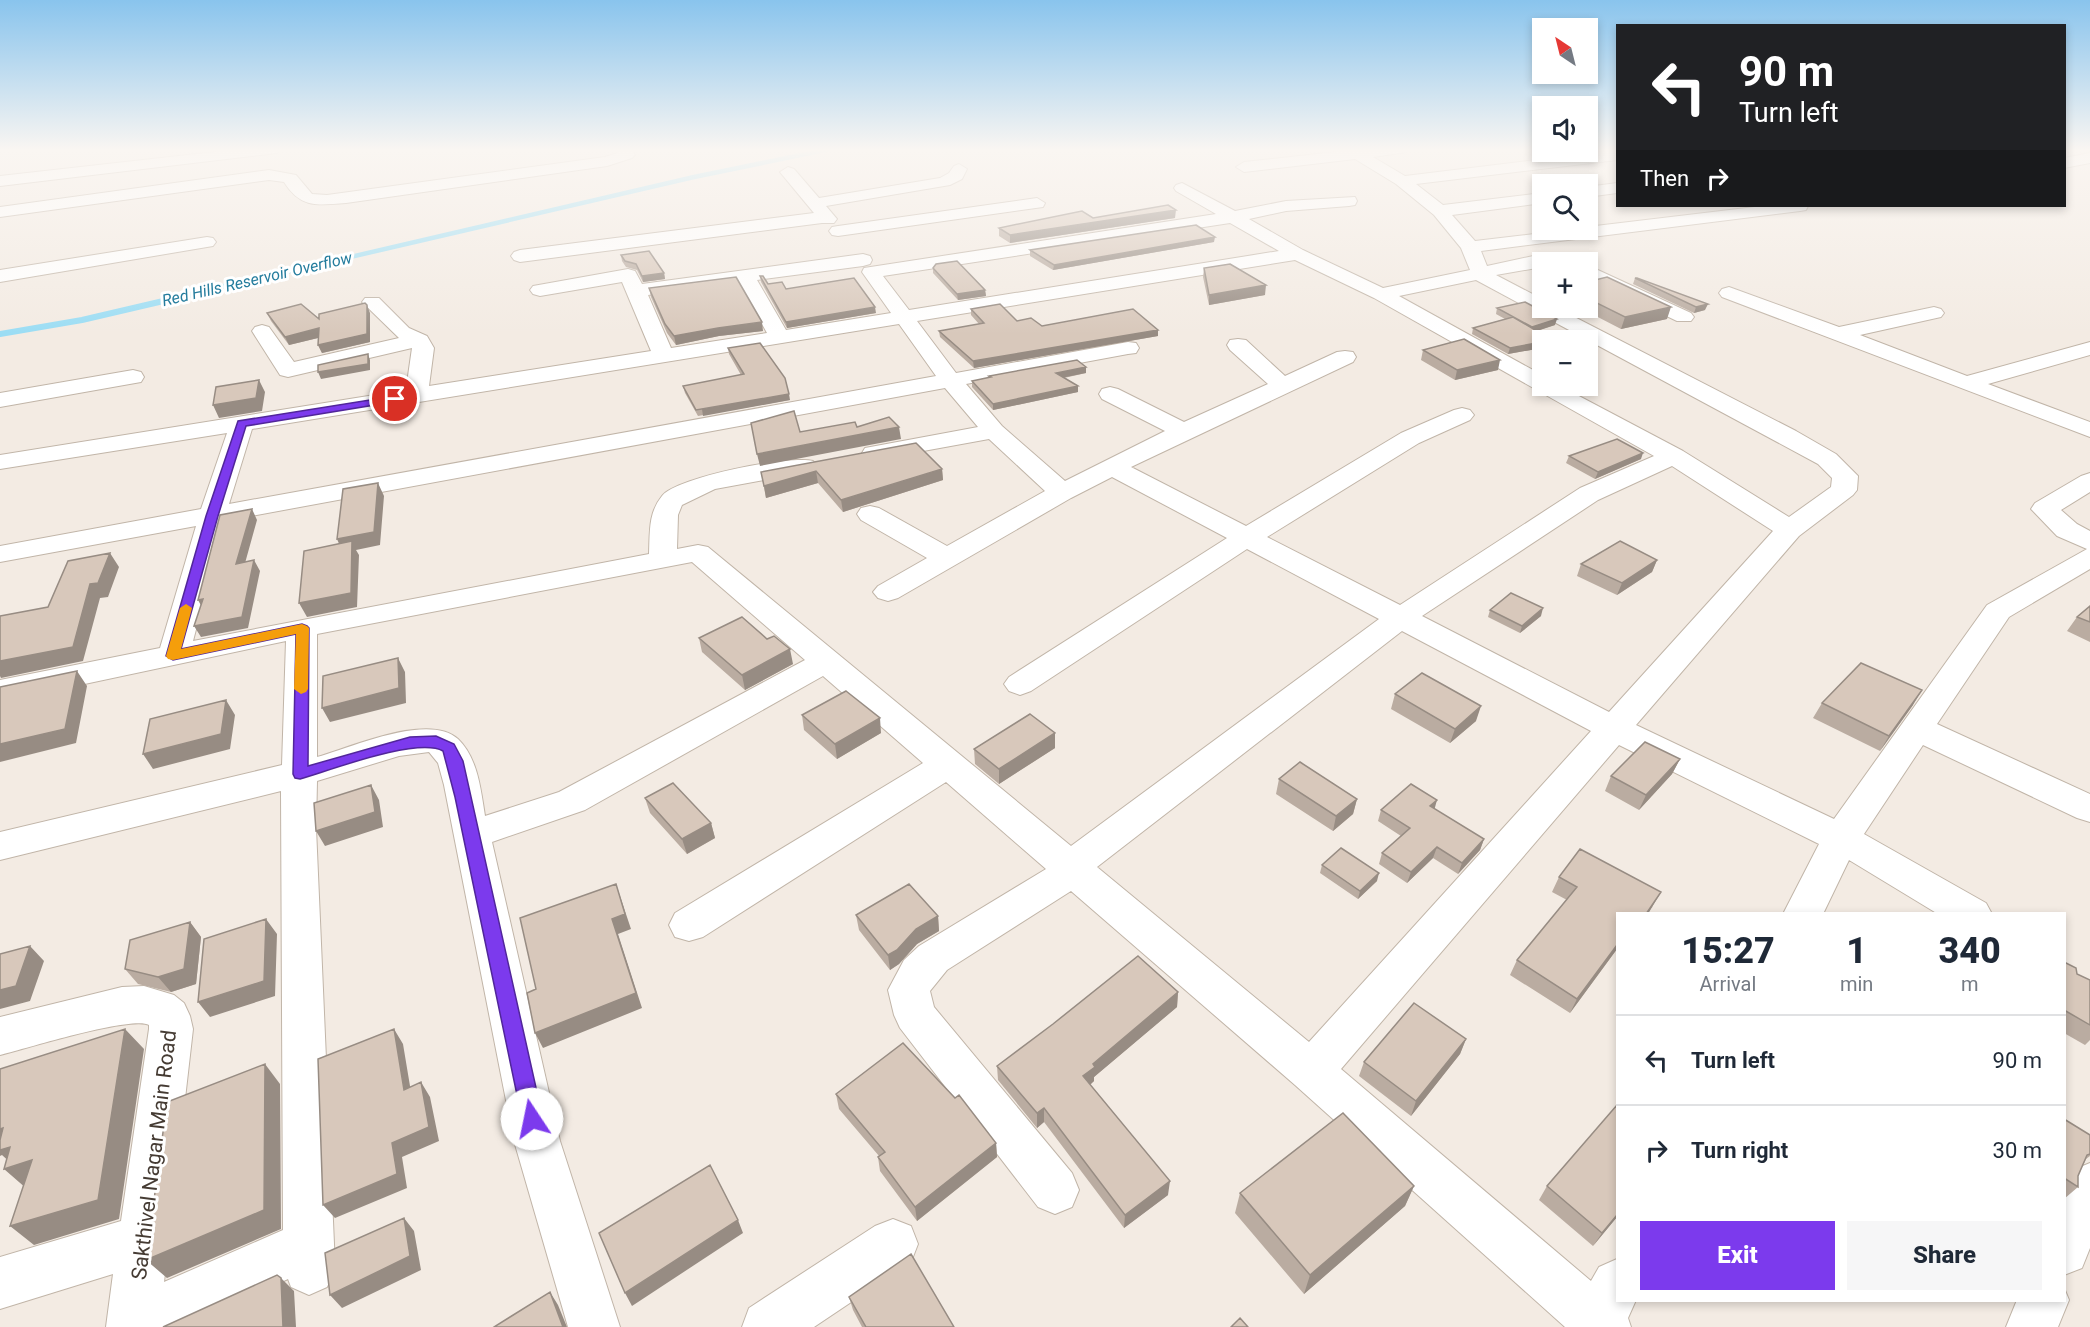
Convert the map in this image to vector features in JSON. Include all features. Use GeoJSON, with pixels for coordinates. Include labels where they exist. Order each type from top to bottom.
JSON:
{"type":"FeatureCollection","features":[{"type":"Feature","properties":{"kind":"street"},"geometry":{"type":"LineString","coordinates":[[520,256],[815,211]]}},
{"type":"Feature","properties":{"kind":"street"},"geometry":{"type":"LineString","coordinates":[[822,211],[867,266],[951,381],[994,431],[1062,492]]}},
{"type":"Feature","properties":{"kind":"street"},"geometry":{"type":"LineString","coordinates":[[838,231],[981,211]]}},
{"type":"Feature","properties":{"kind":"street"},"geometry":{"type":"LineString","coordinates":[[1222,211],[1297,254],[1381,294],[1532,379]]}},
{"type":"Feature","properties":{"kind":"street"},"geometry":{"type":"LineString","coordinates":[[636,291],[744,275],[867,266],[1233,217],[1262,211]]}},
{"type":"Feature","properties":{"kind":"street"},"geometry":{"type":"LineString","coordinates":[[1440,212],[1448,211]]}},
{"type":"Feature","properties":{"kind":"street"},"geometry":{"type":"LineString","coordinates":[[1715,211],[1727,216]]}},
{"type":"Feature","properties":{"kind":"street"},"geometry":{"type":"LineString","coordinates":[[1470,247],[1764,211]]}},
{"type":"Feature","properties":{"kind":"street"},"geometry":{"type":"LineString","coordinates":[[1440,212],[1470,247],[1481,275],[1532,301]]}},
{"type":"Feature","properties":{"kind":"street"},"geometry":{"type":"LineString","coordinates":[[0,276],[207,242]]}},
{"type":"Feature","properties":{"kind":"street"},"geometry":{"type":"LineString","coordinates":[[0,462],[904,319],[1297,254]]}},
{"type":"Feature","properties":{"kind":"street"},"geometry":{"type":"LineString","coordinates":[[1381,294],[1481,275],[1532,262]]}},
{"type":"Feature","properties":{"kind":"street"},"geometry":{"type":"LineString","coordinates":[[540,290],[628,275],[664,356]]}},
{"type":"Feature","properties":{"kind":"street"},"geometry":{"type":"LineString","coordinates":[[744,275],[780,337]]}},
{"type":"Feature","properties":{"kind":"street"},"geometry":{"type":"LineString","coordinates":[[1598,277],[1684,317]]}},
{"type":"Feature","properties":{"kind":"street"},"geometry":{"type":"LineString","coordinates":[[1729,293],[2090,430]]}},
{"type":"Feature","properties":{"kind":"street"},"geometry":{"type":"LineString","coordinates":[[372,302],[402,332],[420,339]]}},
{"type":"Feature","properties":{"kind":"street"},"geometry":{"type":"LineString","coordinates":[[1837,334],[1934,313]]}},
{"type":"Feature","properties":{"kind":"street"},"geometry":{"type":"LineString","coordinates":[[1311,1071],[1789,530],[1844,489],[1845,476],[1827,459],[1564,318]]}},
{"type":"Feature","properties":{"kind":"street"},"geometry":{"type":"LineString","coordinates":[[262,331],[288,370],[420,339]]}},
{"type":"Feature","properties":{"kind":"street"},"geometry":{"type":"LineString","coordinates":[[417,395],[423,348],[420,339]]}},
{"type":"Feature","properties":{"kind":"street"},"geometry":{"type":"LineString","coordinates":[[1238,345],[1283,386]]}},
{"type":"Feature","properties":{"kind":"street"},"geometry":{"type":"LineString","coordinates":[[0,554],[1128,348]]}},
{"type":"Feature","properties":{"kind":"street"},"geometry":{"type":"LineString","coordinates":[[1966,383],[2090,348]]}},
{"type":"Feature","properties":{"kind":"street"},"geometry":{"type":"LineString","coordinates":[[888,592],[1062,492],[1184,431],[1345,357]]}},
{"type":"Feature","properties":{"kind":"street"},"geometry":{"type":"LineString","coordinates":[[0,400],[133,377]]}},
{"type":"Feature","properties":{"kind":"street"},"geometry":{"type":"LineString","coordinates":[[1110,394],[1184,431]]}},
{"type":"Feature","properties":{"kind":"street"},"geometry":{"type":"LineString","coordinates":[[1563,396],[1674,456],[1745,498],[1789,530]]}},
{"type":"Feature","properties":{"kind":"street"},"geometry":{"type":"LineString","coordinates":[[1020,684],[1247,537],[1410,438],[1462,415]]}},
{"type":"Feature","properties":{"kind":"street"},"geometry":{"type":"LineString","coordinates":[[173,656],[212,516],[242,423]]}},
{"type":"Feature","properties":{"kind":"street"},"geometry":{"type":"LineString","coordinates":[[663,560],[666,507],[675,496],[702,484],[994,431]]}},
{"type":"Feature","properties":{"kind":"street"},"geometry":{"type":"LineString","coordinates":[[1055,1190],[915,1015],[909,990],[919,972],[933,958],[1060,879],[1070,867],[1401,617],[1589,494],[1674,456]]}},
{"type":"Feature","properties":{"kind":"street"},"geometry":{"type":"LineString","coordinates":[[1114,468],[1614,729],[1841,837],[1969,912]]}},
{"type":"Feature","properties":{"kind":"street"},"geometry":{"type":"LineString","coordinates":[[2090,480],[2044,509],[2067,530],[2090,542]]}},
{"type":"Feature","properties":{"kind":"street"},"geometry":{"type":"LineString","coordinates":[[870,514],[948,558]]}},
{"type":"Feature","properties":{"kind":"street"},"geometry":{"type":"LineString","coordinates":[[0,692],[302,628],[698,553],[1311,1071],[1607,1311]]}},
{"type":"Feature","properties":{"kind":"street"},"geometry":{"type":"LineString","coordinates":[[1804,912],[1841,837],[1998,611],[2090,557]]}},
{"type":"Feature","properties":{"kind":"street"},"geometry":{"type":"LineString","coordinates":[[133,1325],[309,1256],[298,828],[302,628]]}},
{"type":"Feature","properties":{"kind":"street"},"geometry":{"type":"LineString","coordinates":[[471,835],[572,801],[827,661]]}},
{"type":"Feature","properties":{"kind":"street"},"geometry":{"type":"LineString","coordinates":[[1917,728],[2090,808]]}},
{"type":"Feature","properties":{"kind":"street"},"geometry":{"type":"LineString","coordinates":[[0,846],[300,774],[410,742],[436,741],[449,748],[455,761],[537,1141],[594,1327]]}},
{"type":"Feature","properties":{"kind":"street"},"geometry":{"type":"LineString","coordinates":[[689,925],[948,764]]}},
{"type":"Feature","properties":{"kind":"street","name":"Sakthivel Nagar Main Road"},"geometry":{"type":"LineString","coordinates":[[0,1036],[122,1005],[144,1004],[159,1008],[170,1016],[171,1029],[133,1325]]}},
{"type":"Feature","properties":{"kind":"street"},"geometry":{"type":"LineString","coordinates":[[2066,1245],[2090,1187]]}},
{"type":"Feature","properties":{"kind":"street"},"geometry":{"type":"LineString","coordinates":[[0,1283],[144,1239]]}},
{"type":"Feature","properties":{"kind":"street"},"geometry":{"type":"LineString","coordinates":[[768,1327],[893,1244]]}},
{"type":"Feature","properties":{"kind":"street"},"geometry":{"type":"LineString","coordinates":[[2032,1327],[2042,1302]]}},
{"type":"Feature","properties":{"kind":"building"},"geometry":{"type":"Polygon","coordinates":[[[1082,211],[1093,218],[1134,211],[1170,211],[1010,235],[999,228],[1082,211]]]}},
{"type":"Feature","properties":{"kind":"building"},"geometry":{"type":"Polygon","coordinates":[[[1196,225],[1215,237],[1054,265],[1030,250],[1196,225]]]}},
{"type":"Feature","properties":{"kind":"building"},"geometry":{"type":"Polygon","coordinates":[[[649,251],[664,273],[642,276],[636,264],[625,261],[621,255],[649,251]]]}},
{"type":"Feature","properties":{"kind":"building"},"geometry":{"type":"Polygon","coordinates":[[[957,261],[985,290],[957,294],[933,268],[936,264],[957,261]]]}},
{"type":"Feature","properties":{"kind":"building"},"geometry":{"type":"Polygon","coordinates":[[[1230,264],[1266,285],[1209,295],[1204,268],[1230,264]]]}},
{"type":"Feature","properties":{"kind":"building"},"geometry":{"type":"Polygon","coordinates":[[[760,276],[763,276],[768,284],[782,282],[786,289],[854,278],[875,307],[786,322],[760,276]]]}},
{"type":"Feature","properties":{"kind":"building"},"geometry":{"type":"Polygon","coordinates":[[[736,277],[762,322],[674,336],[665,324],[649,288],[736,277]]]}},
{"type":"Feature","properties":{"kind":"building"},"geometry":{"type":"Polygon","coordinates":[[[1607,277],[1671,307],[1625,317],[1598,304],[1598,279],[1607,277]]]}},
{"type":"Feature","properties":{"kind":"building"},"geometry":{"type":"Polygon","coordinates":[[[1635,278],[1637,278],[1708,304],[1696,307],[1635,278]]]}},
{"type":"Feature","properties":{"kind":"building"},"geometry":{"type":"Polygon","coordinates":[[[1525,302],[1532,306],[1532,318],[1557,319],[1532,327],[1497,308],[1525,302]]]}},
{"type":"Feature","properties":{"kind":"building"},"geometry":{"type":"Polygon","coordinates":[[[365,303],[367,305],[367,334],[318,345],[319,328],[285,337],[267,313],[301,304],[319,319],[319,314],[365,303]]]}},
{"type":"Feature","properties":{"kind":"building"},"geometry":{"type":"Polygon","coordinates":[[[1000,304],[1017,321],[1031,318],[1042,326],[1133,309],[1158,330],[973,361],[939,331],[984,323],[971,309],[1000,304]]]}},
{"type":"Feature","properties":{"kind":"building"},"geometry":{"type":"Polygon","coordinates":[[[1513,317],[1535,330],[1532,330],[1532,344],[1510,348],[1473,328],[1513,317]]]}},
{"type":"Feature","properties":{"kind":"building"},"geometry":{"type":"Polygon","coordinates":[[[1464,339],[1500,360],[1457,370],[1423,350],[1464,339]]]}},
{"type":"Feature","properties":{"kind":"building"},"geometry":{"type":"Polygon","coordinates":[[[760,343],[785,378],[789,394],[696,410],[683,386],[744,374],[728,348],[760,343]]]}},
{"type":"Feature","properties":{"kind":"building"},"geometry":{"type":"Polygon","coordinates":[[[368,354],[368,364],[318,372],[318,365],[368,354]]]}},
{"type":"Feature","properties":{"kind":"building"},"geometry":{"type":"Polygon","coordinates":[[[1077,360],[1086,367],[1056,373],[1078,386],[993,404],[972,381],[991,377],[989,376],[1077,360]]]}},
{"type":"Feature","properties":{"kind":"building"},"geometry":{"type":"Polygon","coordinates":[[[259,380],[256,398],[213,405],[216,387],[259,380]]]}},
{"type":"Feature","properties":{"kind":"building"},"geometry":{"type":"Polygon","coordinates":[[[794,411],[800,432],[855,422],[857,427],[889,417],[899,427],[757,454],[751,423],[794,411]]]}},
{"type":"Feature","properties":{"kind":"building"},"geometry":{"type":"Polygon","coordinates":[[[1617,439],[1643,453],[1598,472],[1569,456],[1617,439]]]}},
{"type":"Feature","properties":{"kind":"building"},"geometry":{"type":"Polygon","coordinates":[[[916,443],[942,469],[841,500],[816,471],[764,486],[761,472],[916,443]]]}},
{"type":"Feature","properties":{"kind":"building"},"geometry":{"type":"Polygon","coordinates":[[[378,483],[374,532],[337,539],[343,489],[378,483]]]}},
{"type":"Feature","properties":{"kind":"building"},"geometry":{"type":"Polygon","coordinates":[[[252,509],[236,564],[254,560],[242,617],[194,626],[203,599],[198,600],[220,515],[252,509]]]}},
{"type":"Feature","properties":{"kind":"building"},"geometry":{"type":"Polygon","coordinates":[[[352,541],[351,593],[299,603],[304,551],[352,541]]]}},
{"type":"Feature","properties":{"kind":"building"},"geometry":{"type":"Polygon","coordinates":[[[1620,541],[1657,560],[1622,583],[1581,564],[1620,541]]]}},
{"type":"Feature","properties":{"kind":"building"},"geometry":{"type":"Polygon","coordinates":[[[110,553],[98,583],[90,584],[73,647],[0,661],[0,616],[48,607],[68,561],[110,553]]]}},
{"type":"Feature","properties":{"kind":"building"},"geometry":{"type":"Polygon","coordinates":[[[1511,593],[1543,608],[1522,626],[1490,610],[1511,593]]]}},
{"type":"Feature","properties":{"kind":"building"},"geometry":{"type":"Polygon","coordinates":[[[2090,606],[2090,622],[2077,617],[2090,606]]]}},
{"type":"Feature","properties":{"kind":"building"},"geometry":{"type":"Polygon","coordinates":[[[742,617],[767,639],[774,636],[790,649],[742,675],[699,638],[742,617]]]}},
{"type":"Feature","properties":{"kind":"building"},"geometry":{"type":"Polygon","coordinates":[[[398,658],[399,688],[322,708],[323,676],[398,658]]]}},
{"type":"Feature","properties":{"kind":"building"},"geometry":{"type":"Polygon","coordinates":[[[1861,663],[1922,690],[1889,736],[1822,703],[1861,663]]]}},
{"type":"Feature","properties":{"kind":"building"},"geometry":{"type":"Polygon","coordinates":[[[77,671],[65,729],[0,744],[0,687],[77,671]]]}},
{"type":"Feature","properties":{"kind":"building"},"geometry":{"type":"Polygon","coordinates":[[[1422,673],[1481,706],[1455,729],[1395,694],[1422,673]]]}},
{"type":"Feature","properties":{"kind":"building"},"geometry":{"type":"Polygon","coordinates":[[[846,691],[880,718],[835,744],[802,715],[846,691]]]}},
{"type":"Feature","properties":{"kind":"building"},"geometry":{"type":"Polygon","coordinates":[[[226,700],[221,734],[143,754],[150,719],[226,700]]]}},
{"type":"Feature","properties":{"kind":"building"},"geometry":{"type":"Polygon","coordinates":[[[1030,714],[1055,733],[999,769],[974,749],[1030,714]]]}},
{"type":"Feature","properties":{"kind":"building"},"geometry":{"type":"Polygon","coordinates":[[[1645,742],[1680,759],[1646,795],[1611,776],[1645,742]]]}},
{"type":"Feature","properties":{"kind":"building"},"geometry":{"type":"Polygon","coordinates":[[[1300,762],[1357,799],[1336,816],[1279,779],[1300,762]]]}},
{"type":"Feature","properties":{"kind":"building"},"geometry":{"type":"Polygon","coordinates":[[[673,783],[711,823],[682,839],[645,798],[673,783]]]}},
{"type":"Feature","properties":{"kind":"building"},"geometry":{"type":"Polygon","coordinates":[[[1411,784],[1437,800],[1430,806],[1484,839],[1462,863],[1437,847],[1411,872],[1382,853],[1410,828],[1381,810],[1411,784]]]}},
{"type":"Feature","properties":{"kind":"building"},"geometry":{"type":"Polygon","coordinates":[[[371,785],[375,812],[316,831],[314,803],[371,785]]]}},
{"type":"Feature","properties":{"kind":"building"},"geometry":{"type":"Polygon","coordinates":[[[1341,848],[1379,873],[1360,891],[1322,865],[1341,848]]]}},
{"type":"Feature","properties":{"kind":"building"},"geometry":{"type":"Polygon","coordinates":[[[1580,849],[1661,892],[1647,912],[1616,912],[1616,946],[1577,999],[1517,960],[1577,887],[1559,877],[1580,849]]]}},
{"type":"Feature","properties":{"kind":"building"},"geometry":{"type":"Polygon","coordinates":[[[616,884],[625,914],[612,919],[636,993],[535,1033],[527,993],[536,989],[520,918],[616,884]]]}},
{"type":"Feature","properties":{"kind":"building"},"geometry":{"type":"Polygon","coordinates":[[[909,884],[938,916],[916,929],[897,950],[888,955],[856,915],[909,884]]]}},
{"type":"Feature","properties":{"kind":"building"},"geometry":{"type":"Polygon","coordinates":[[[266,919],[264,981],[198,1002],[204,939],[266,919]]]}},
{"type":"Feature","properties":{"kind":"building"},"geometry":{"type":"Polygon","coordinates":[[[190,922],[184,969],[158,977],[125,969],[130,940],[190,922]]]}},
{"type":"Feature","properties":{"kind":"building"},"geometry":{"type":"Polygon","coordinates":[[[30,946],[16,986],[0,990],[0,954],[30,946]]]}},
{"type":"Feature","properties":{"kind":"building"},"geometry":{"type":"Polygon","coordinates":[[[1138,956],[1178,992],[1093,1064],[1095,1067],[1083,1076],[1170,1181],[1125,1215],[1044,1108],[1037,1113],[997,1066],[1138,956]]]}},
{"type":"Feature","properties":{"kind":"building"},"geometry":{"type":"Polygon","coordinates":[[[2066,963],[2076,968],[2077,974],[2090,980],[2090,1025],[2066,1011],[2066,963]]]}},
{"type":"Feature","properties":{"kind":"building"},"geometry":{"type":"Polygon","coordinates":[[[1414,1003],[1466,1039],[1416,1101],[1364,1062],[1414,1003]]]}},
{"type":"Feature","properties":{"kind":"building"},"geometry":{"type":"Polygon","coordinates":[[[125,1029],[98,1200],[10,1226],[32,1160],[4,1169],[10,1147],[0,1150],[3,1128],[0,1129],[0,1069],[125,1029]]]}},
{"type":"Feature","properties":{"kind":"building"},"geometry":{"type":"Polygon","coordinates":[[[394,1029],[404,1090],[421,1082],[429,1127],[392,1143],[397,1174],[323,1205],[318,1059],[394,1029]]]}},
{"type":"Feature","properties":{"kind":"building"},"geometry":{"type":"Polygon","coordinates":[[[903,1043],[955,1098],[959,1095],[996,1143],[915,1207],[878,1157],[885,1152],[836,1094],[903,1043]]]}},
{"type":"Feature","properties":{"kind":"building"},"geometry":{"type":"Polygon","coordinates":[[[265,1064],[264,1210],[146,1260],[167,1102],[265,1064]]]}},
{"type":"Feature","properties":{"kind":"building"},"geometry":{"type":"Polygon","coordinates":[[[1616,1106],[1616,1216],[1602,1233],[1547,1186],[1616,1106]]]}},
{"type":"Feature","properties":{"kind":"building"},"geometry":{"type":"Polygon","coordinates":[[[1343,1113],[1414,1186],[1310,1275],[1240,1193],[1343,1113]]]}},
{"type":"Feature","properties":{"kind":"building"},"geometry":{"type":"Polygon","coordinates":[[[2066,1120],[2090,1135],[2090,1154],[2087,1155],[2078,1176],[2078,1187],[2066,1179],[2066,1120]]]}},
{"type":"Feature","properties":{"kind":"building"},"geometry":{"type":"Polygon","coordinates":[[[710,1165],[738,1220],[625,1293],[599,1233],[710,1165]]]}},
{"type":"Feature","properties":{"kind":"building"},"geometry":{"type":"Polygon","coordinates":[[[404,1218],[410,1256],[330,1295],[325,1253],[404,1218]]]}},
{"type":"Feature","properties":{"kind":"building"},"geometry":{"type":"Polygon","coordinates":[[[911,1254],[954,1327],[866,1327],[849,1297],[911,1254]]]}},
{"type":"Feature","properties":{"kind":"building"},"geometry":{"type":"Polygon","coordinates":[[[277,1275],[281,1278],[283,1327],[163,1327],[277,1275]]]}},
{"type":"Feature","properties":{"kind":"building"},"geometry":{"type":"Polygon","coordinates":[[[550,1292],[563,1327],[494,1327],[550,1292]]]}},
{"type":"Feature","properties":{"kind":"building"},"geometry":{"type":"Polygon","coordinates":[[[1240,1318],[1248,1327],[1231,1327],[1240,1318]]]}},
{"type":"Feature","properties":{"kind":"waterway","name":"Red Hills Reservoir Overflow"},"geometry":{"type":"LineString","coordinates":[[243,282],[548,211]]}},
{"type":"Feature","properties":{"kind":"waterway","name":"Red Hills Reservoir Overflow"},"geometry":{"type":"LineString","coordinates":[[0,334],[82,320],[249,281]]}},
{"type":"Feature","properties":{"kind":"slow traffic"},"geometry":{"type":"LineString","coordinates":[[186,608],[173,656],[302,628],[301,689]]}},
{"type":"Feature","properties":{"kind":"route"},"geometry":{"type":"LineString","coordinates":[[395,399],[242,423],[212,516],[173,656],[302,628],[300,774],[410,742],[436,741],[449,748],[455,761],[510,1008],[532,1119]]}}]}
